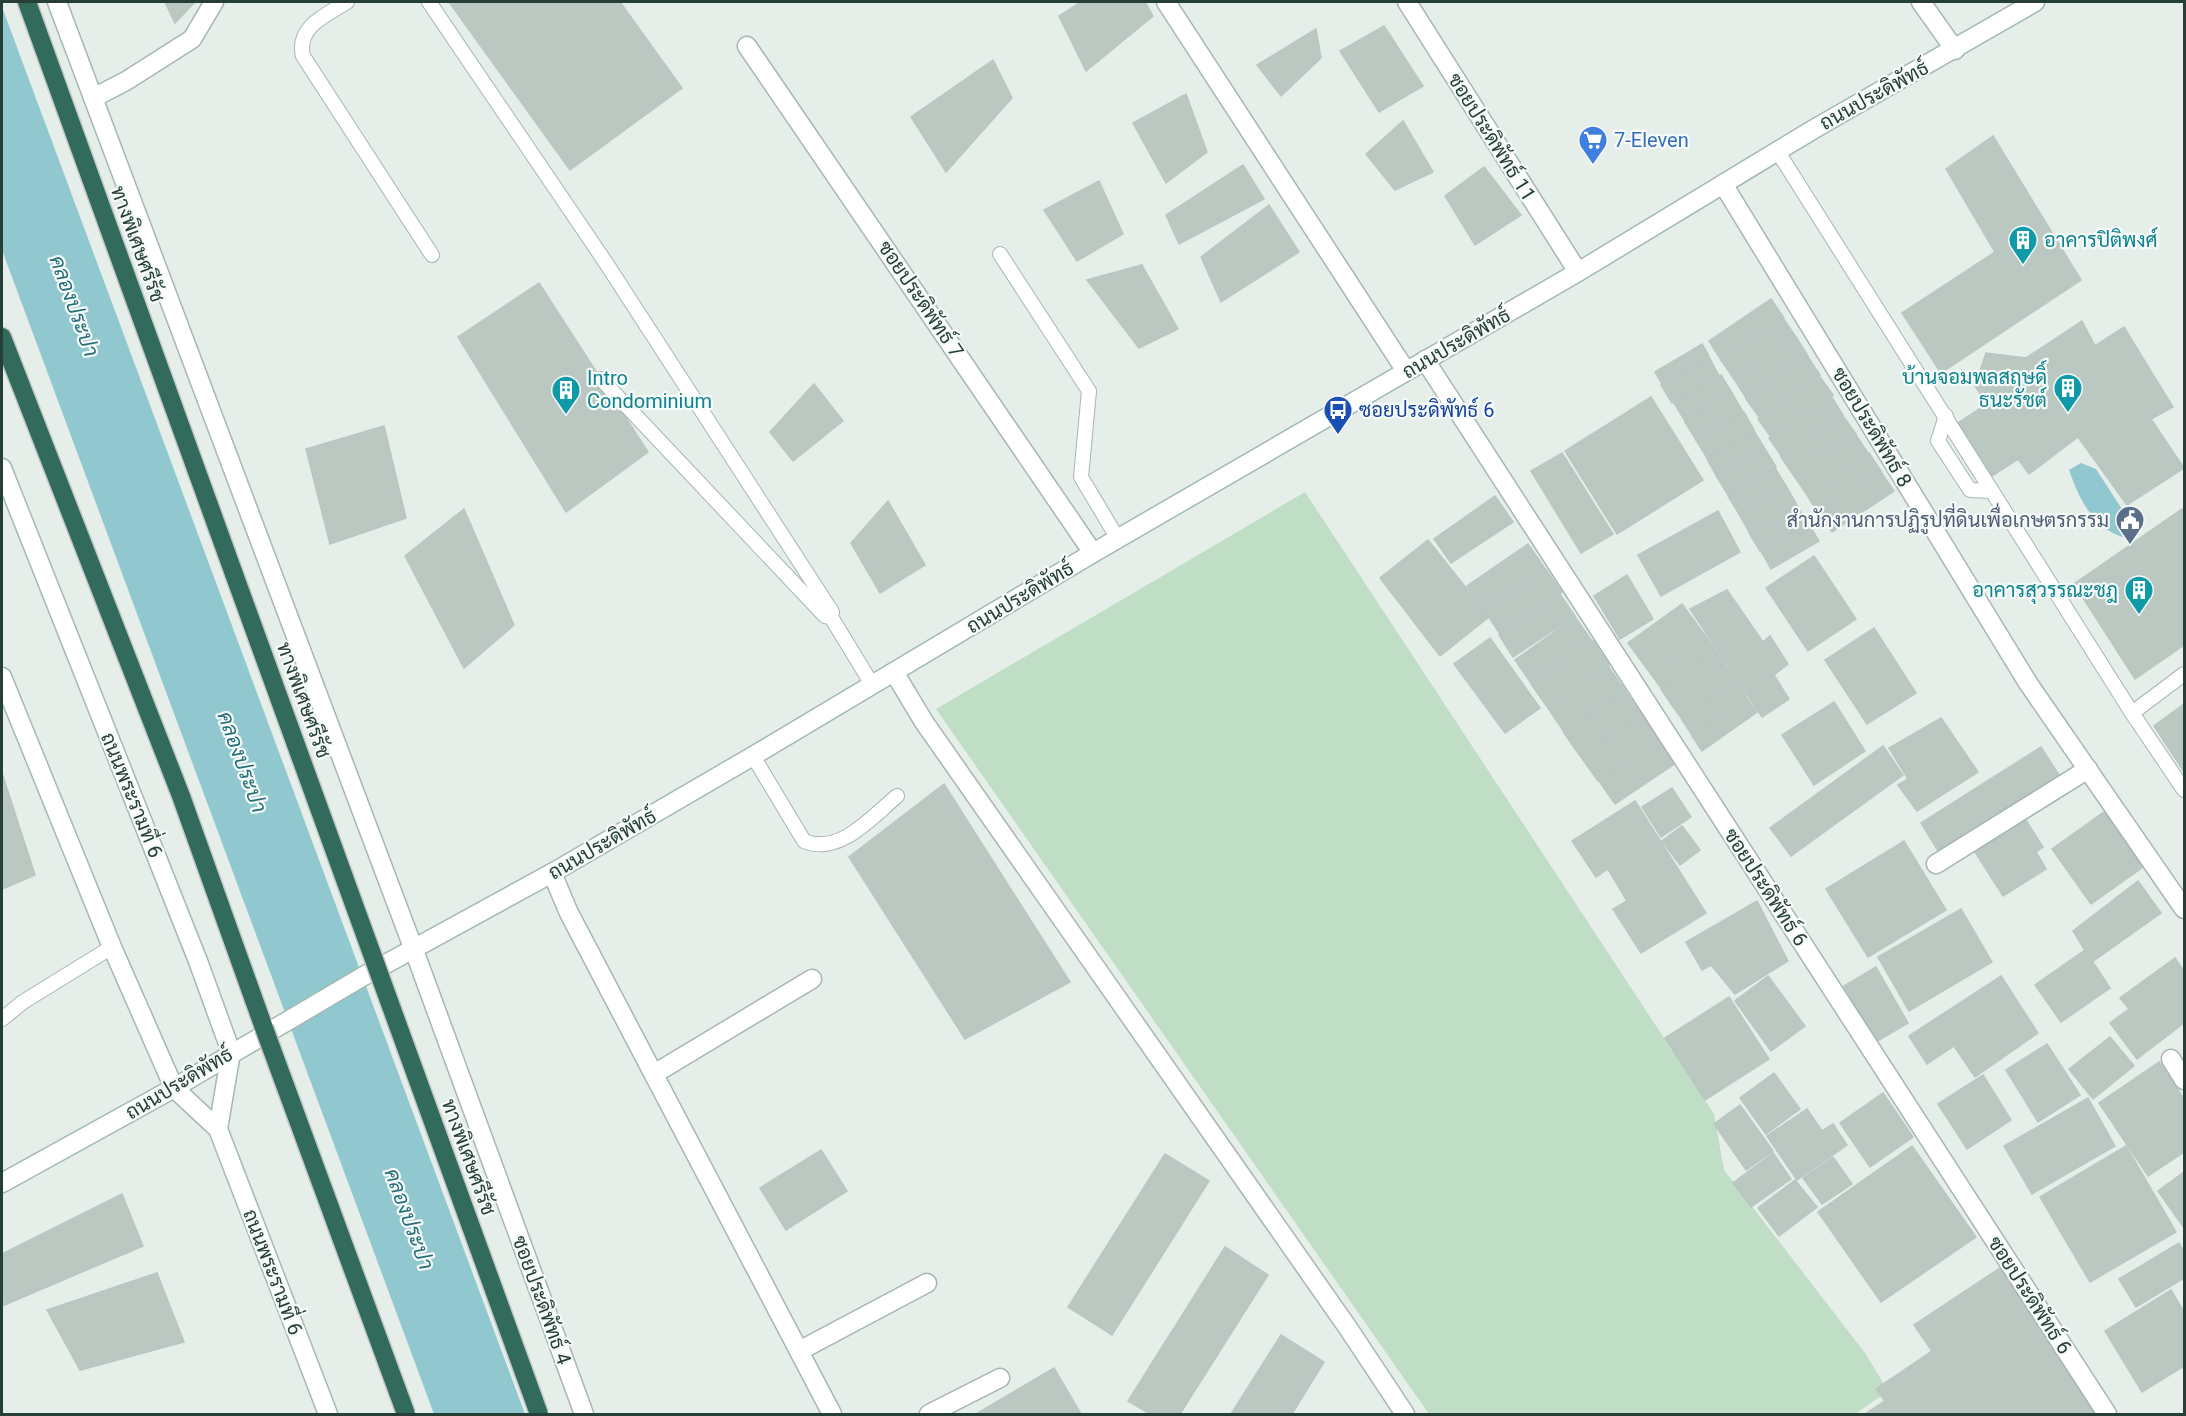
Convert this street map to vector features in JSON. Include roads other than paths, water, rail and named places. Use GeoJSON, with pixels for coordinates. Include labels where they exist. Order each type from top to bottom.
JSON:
{"type":"FeatureCollection","features":[{"type":"Feature","properties":{"kind":"highway","name":"ทางพิเศษศรีรัช"},"geometry":{"type":"LineString","coordinates":[[27,2],[539,1414]]}},
{"type":"Feature","properties":{"kind":"highway"},"geometry":{"type":"LineString","coordinates":[[2,337],[181,796],[406,1414]]}},
{"type":"Feature","properties":{"kind":"highway"},"geometry":{"type":"LineString","coordinates":[[2,348],[13,367]]}},
{"type":"Feature","properties":{"kind":"street","name":"ซอยประดิพัทธ์ 4"},"geometry":{"type":"LineString","coordinates":[[57,2],[414,950],[584,1414]]}},
{"type":"Feature","properties":{"kind":"street"},"geometry":{"type":"LineString","coordinates":[[93,98],[126,81],[192,39],[214,2]]}},
{"type":"Feature","properties":{"kind":"street"},"geometry":{"type":"LineString","coordinates":[[1166,2],[1406,371]]}},
{"type":"Feature","properties":{"kind":"street","name":"ซอยประดิพัทธ์ 11"},"geometry":{"type":"LineString","coordinates":[[1407,2],[1578,272]]}},
{"type":"Feature","properties":{"kind":"street"},"geometry":{"type":"LineString","coordinates":[[1922,2],[1955,50]]}},
{"type":"Feature","properties":{"kind":"street","name":"ถนนประดิพัทธ์"},"geometry":{"type":"LineString","coordinates":[[2,1183],[174,1088],[231,1052],[362,977],[552,873],[873,686],[1093,553],[1578,272],[1723,184],[2035,2]]}},
{"type":"Feature","properties":{"kind":"street","name":"ซอยประดิพัทธ์ 7"},"geometry":{"type":"LineString","coordinates":[[747,46],[1093,553]]}},
{"type":"Feature","properties":{"kind":"street","name":"ซอยประดิพัทธ์ 8"},"geometry":{"type":"LineString","coordinates":[[1723,184],[2028,682],[2184,909]]}},
{"type":"Feature","properties":{"kind":"street","name":"ซอยประดิพัทธ์ 6"},"geometry":{"type":"LineString","coordinates":[[1425,360],[2107,1414]]}},
{"type":"Feature","properties":{"kind":"street","name":"ถนนพระรามที่ 6"},"geometry":{"type":"LineString","coordinates":[[2,468],[198,961],[231,1052],[218,1129]]}},
{"type":"Feature","properties":{"kind":"street"},"geometry":{"type":"LineString","coordinates":[[894,672],[924,722],[1348,1328],[1405,1414]]}},
{"type":"Feature","properties":{"kind":"street","name":"ถนนพระรามที่ 6"},"geometry":{"type":"LineString","coordinates":[[2,677],[112,947],[174,1088],[218,1129],[328,1414]]}},
{"type":"Feature","properties":{"kind":"street"},"geometry":{"type":"LineString","coordinates":[[1935,864],[2088,769]]}},
{"type":"Feature","properties":{"kind":"street"},"geometry":{"type":"LineString","coordinates":[[552,873],[569,913],[832,1414]]}},
{"type":"Feature","properties":{"kind":"street"},"geometry":{"type":"LineString","coordinates":[[654,1074],[812,979]]}},
{"type":"Feature","properties":{"kind":"street"},"geometry":{"type":"LineString","coordinates":[[2171,1059],[2184,1080]]}},
{"type":"Feature","properties":{"kind":"street"},"geometry":{"type":"LineString","coordinates":[[799,1351],[927,1283]]}},
{"type":"Feature","properties":{"kind":"street"},"geometry":{"type":"LineString","coordinates":[[929,1414],[1000,1378]]}},
{"type":"Feature","properties":{"kind":"lane"},"geometry":{"type":"LineString","coordinates":[[346,2],[307,28],[301,42],[303,56],[432,255]]}},
{"type":"Feature","properties":{"kind":"lane"},"geometry":{"type":"LineString","coordinates":[[429,2],[606,263],[832,612],[831,617],[873,686]]}},
{"type":"Feature","properties":{"kind":"lane"},"geometry":{"type":"LineString","coordinates":[[1778,152],[2132,713],[2184,790]]}},
{"type":"Feature","properties":{"kind":"lane"},"geometry":{"type":"LineString","coordinates":[[1000,254],[1089,391],[1081,477],[1118,539]]}},
{"type":"Feature","properties":{"kind":"lane"},"geometry":{"type":"LineString","coordinates":[[601,378],[825,616],[831,617]]}},
{"type":"Feature","properties":{"kind":"lane"},"geometry":{"type":"LineString","coordinates":[[1946,416],[1938,441],[1970,490],[1992,491]]}},
{"type":"Feature","properties":{"kind":"lane"},"geometry":{"type":"LineString","coordinates":[[2132,713],[2184,674]]}},
{"type":"Feature","properties":{"kind":"lane"},"geometry":{"type":"LineString","coordinates":[[753,756],[804,841],[816,846],[845,838],[897,796]]}},
{"type":"Feature","properties":{"kind":"lane"},"geometry":{"type":"LineString","coordinates":[[2,1019],[23,1002],[112,947]]}},
{"type":"Feature","properties":{"kind":"water","name":"คลองประปา"},"geometry":{"type":"Polygon","coordinates":[[[2,7],[525,1414],[434,1414],[2,250],[2,7]]]}},
{"type":"Feature","properties":{"kind":"water"},"geometry":{"type":"Polygon","coordinates":[[[2081,463],[2096,469],[2133,526],[2126,538],[2105,528],[2089,512],[2083,502],[2069,470],[2081,463]]]}},
{"type":"Feature","properties":{"kind":"place","name":"7-Eleven"},"geometry":{"type":"Point","coordinates":[1593,166]}},
{"type":"Feature","properties":{"kind":"place","name":"อาคารปิติพงศ์"},"geometry":{"type":"Point","coordinates":[2023,266]}},
{"type":"Feature","properties":{"kind":"place","name":"บ้านจอมพลสฤษดิ์ ธนะรัชต์"},"geometry":{"type":"Point","coordinates":[2068,414]}},
{"type":"Feature","properties":{"kind":"place","name":"Intro Condominium"},"geometry":{"type":"Point","coordinates":[566,416]}},
{"type":"Feature","properties":{"kind":"place","name":"ซอยประดิพัทธ์ 6"},"geometry":{"type":"Point","coordinates":[1338,436]}},
{"type":"Feature","properties":{"kind":"place","name":"สำนักงานการปฏิรูปที่ดินเพื่อเกษตรกรรม"},"geometry":{"type":"Point","coordinates":[2130,546]}},
{"type":"Feature","properties":{"kind":"place","name":"อาคารสุวรรณะชฎ"},"geometry":{"type":"Point","coordinates":[2139,616]}}]}
